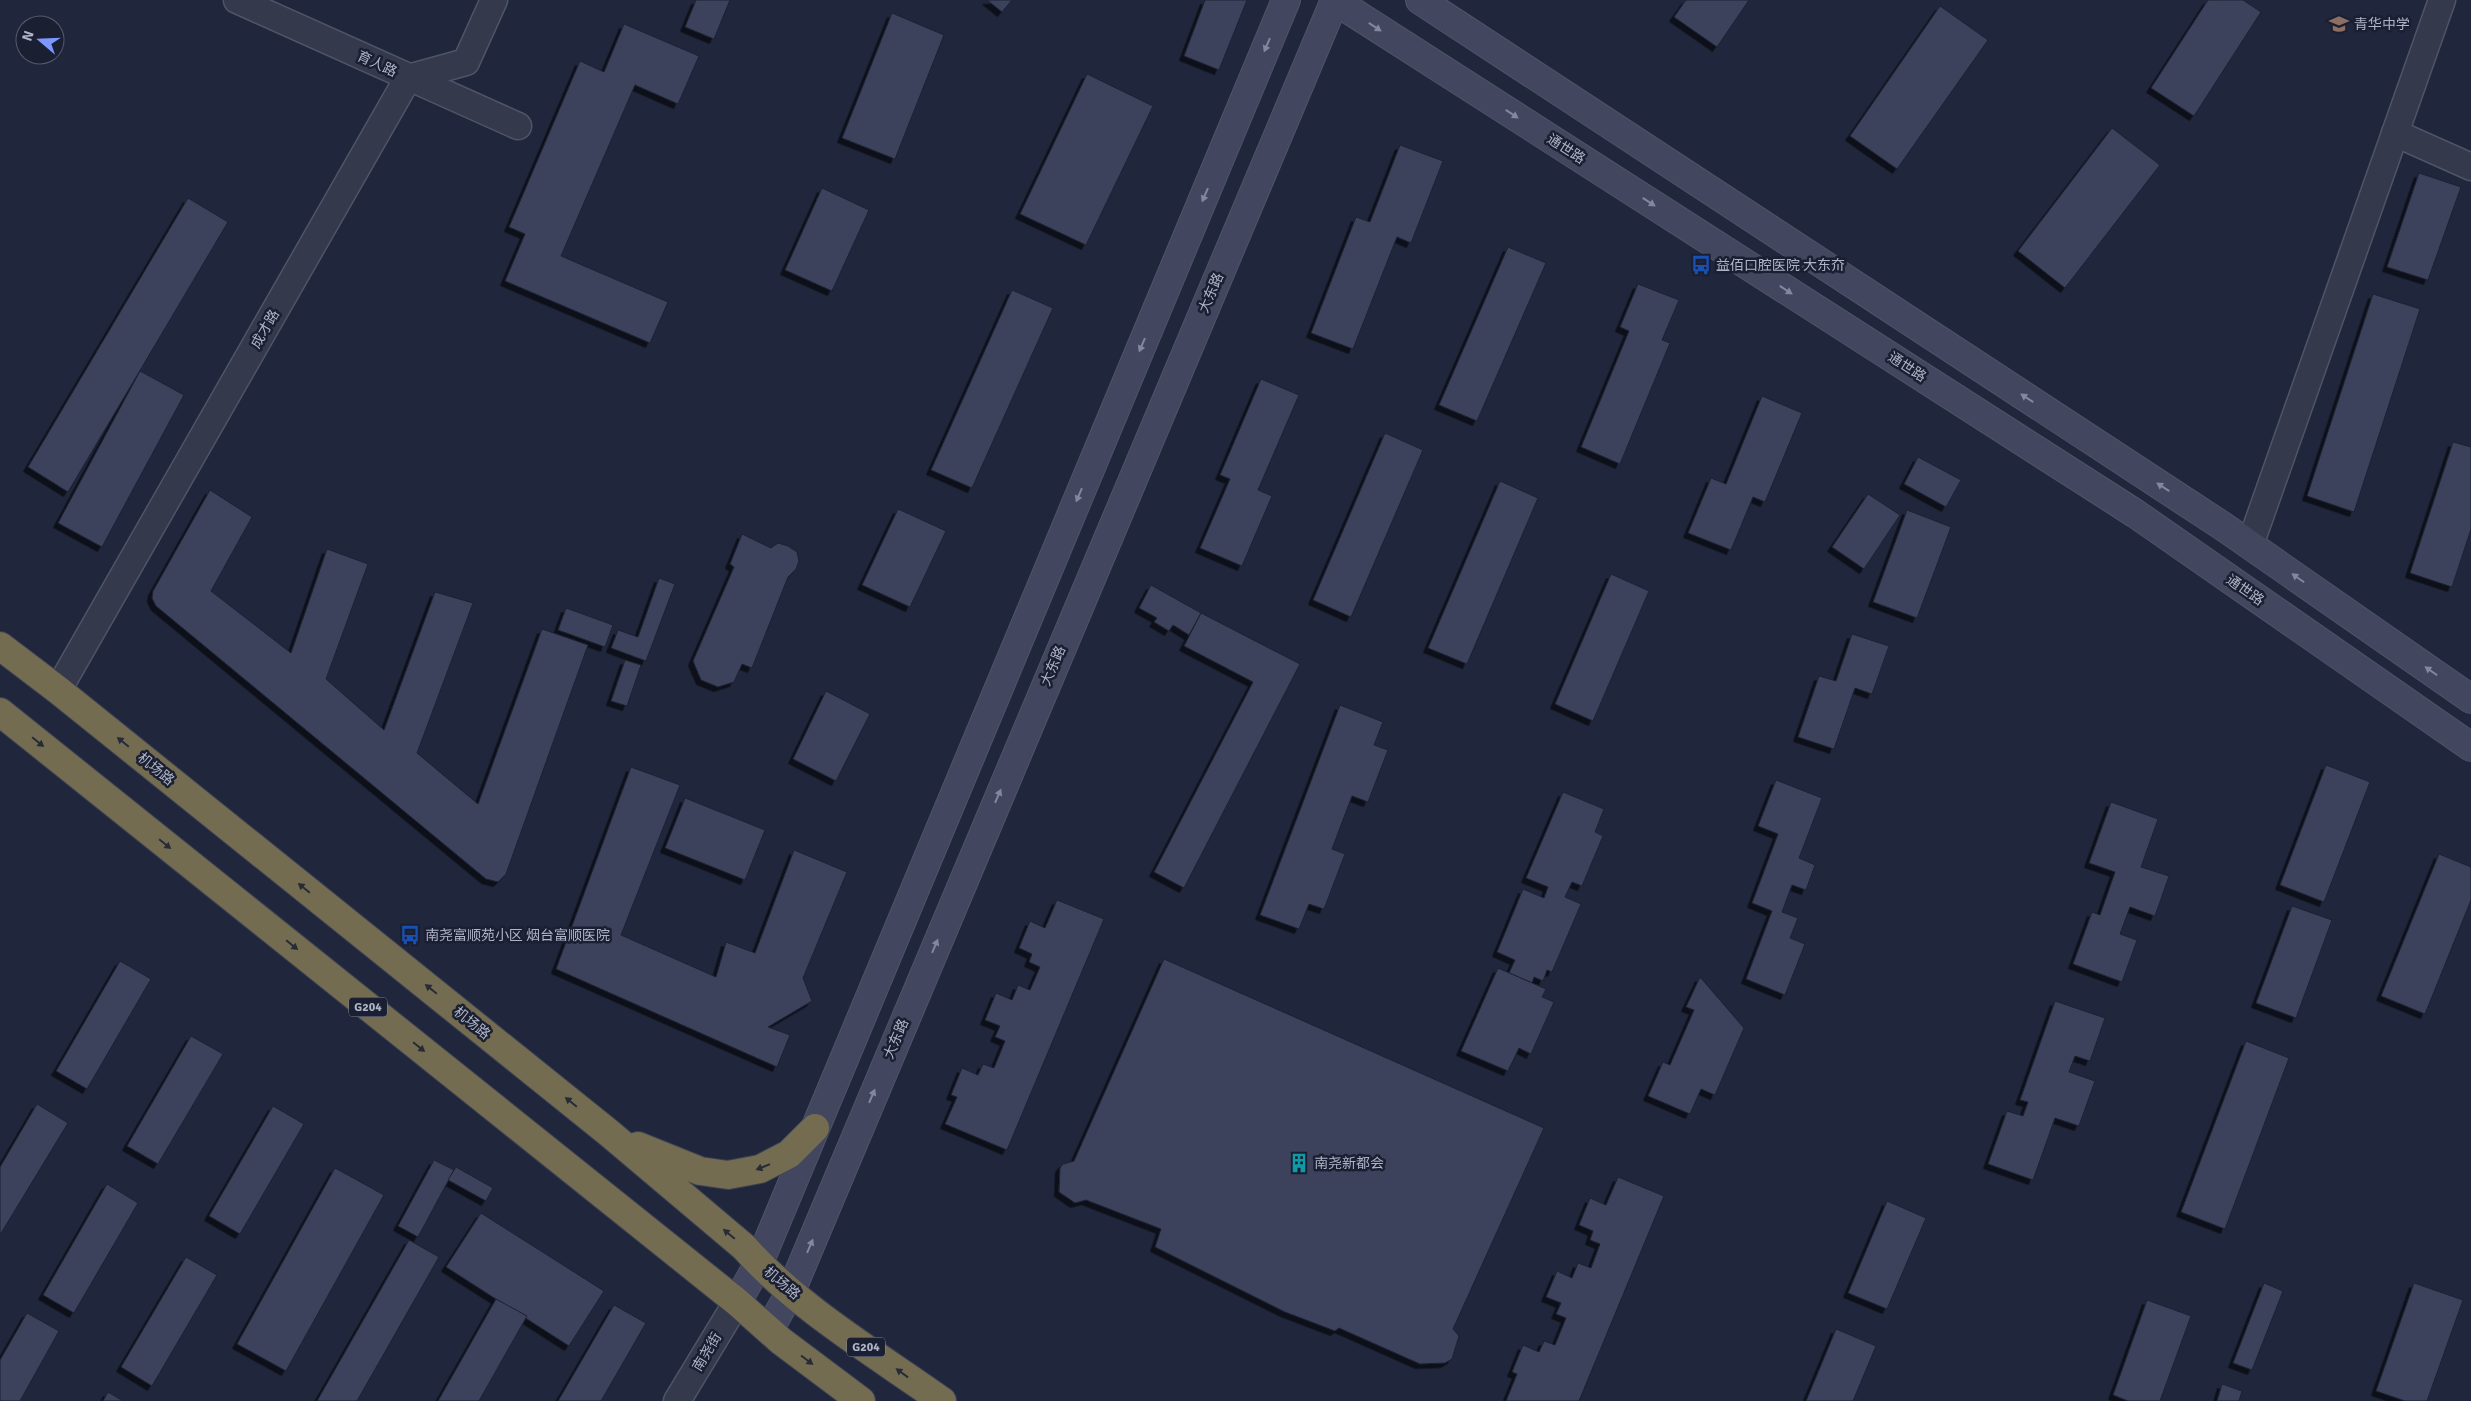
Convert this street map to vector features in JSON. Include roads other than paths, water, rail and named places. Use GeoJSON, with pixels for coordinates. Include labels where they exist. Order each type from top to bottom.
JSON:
{"type":"FeatureCollection","features":[{"type":"Feature","properties":{"kind":"highway","name":"机场路"},"geometry":{"type":"LineString","coordinates":[[0,646],[58,690],[609,1133],[744,1247],[759,1264],[813,1309],[942,1401]]}},
{"type":"Feature","properties":{"kind":"highway","name":"G204"},"geometry":{"type":"LineString","coordinates":[[0,712],[737,1302]]}},
{"type":"Feature","properties":{"kind":"highway"},"geometry":{"type":"LineString","coordinates":[[609,1133],[674,1162],[700,1171],[728,1175],[760,1169],[789,1154],[815,1128]]}},
{"type":"Feature","properties":{"kind":"highway"},"geometry":{"type":"LineString","coordinates":[[737,1302],[769,1330],[861,1401]]}},
{"type":"Feature","properties":{"kind":"street","name":"育人路"},"geometry":{"type":"LineString","coordinates":[[237,0],[518,126]]}},
{"type":"Feature","properties":{"kind":"street"},"geometry":{"type":"LineString","coordinates":[[408,78],[466,62],[494,0]]}},
{"type":"Feature","properties":{"kind":"street"},"geometry":{"type":"LineString","coordinates":[[737,1302],[759,1264],[1286,0]]}},
{"type":"Feature","properties":{"kind":"street","name":"通世路"},"geometry":{"type":"LineString","coordinates":[[1334,0],[2136,514],[2471,747]]}},
{"type":"Feature","properties":{"kind":"street","name":"大东路"},"geometry":{"type":"LineString","coordinates":[[769,1330],[791,1291],[1334,0]]}},
{"type":"Feature","properties":{"kind":"street"},"geometry":{"type":"LineString","coordinates":[[1420,0],[2250,544],[2471,699]]}},
{"type":"Feature","properties":{"kind":"street"},"geometry":{"type":"LineString","coordinates":[[2250,544],[2442,0]]}},
{"type":"Feature","properties":{"kind":"street","name":"成才路"},"geometry":{"type":"LineString","coordinates":[[58,690],[408,78]]}},
{"type":"Feature","properties":{"kind":"street"},"geometry":{"type":"LineString","coordinates":[[2395,133],[2471,167]]}},
{"type":"Feature","properties":{"kind":"street","name":"南尧街"},"geometry":{"type":"LineString","coordinates":[[677,1401],[737,1302]]}},
{"type":"Feature","properties":{"kind":"place","name":"青华中学"},"geometry":{"type":"Point","coordinates":[2339,24]}},
{"type":"Feature","properties":{"kind":"place","name":"益佰口腔医院 大东夼"},"geometry":{"type":"Point","coordinates":[1701,265]}},
{"type":"Feature","properties":{"kind":"place","name":"南尧富顺苑小区 烟台富顺医院"},"geometry":{"type":"Point","coordinates":[410,935]}},
{"type":"Feature","properties":{"kind":"place","name":"南尧新都会"},"geometry":{"type":"Point","coordinates":[1299,1163]}}]}
